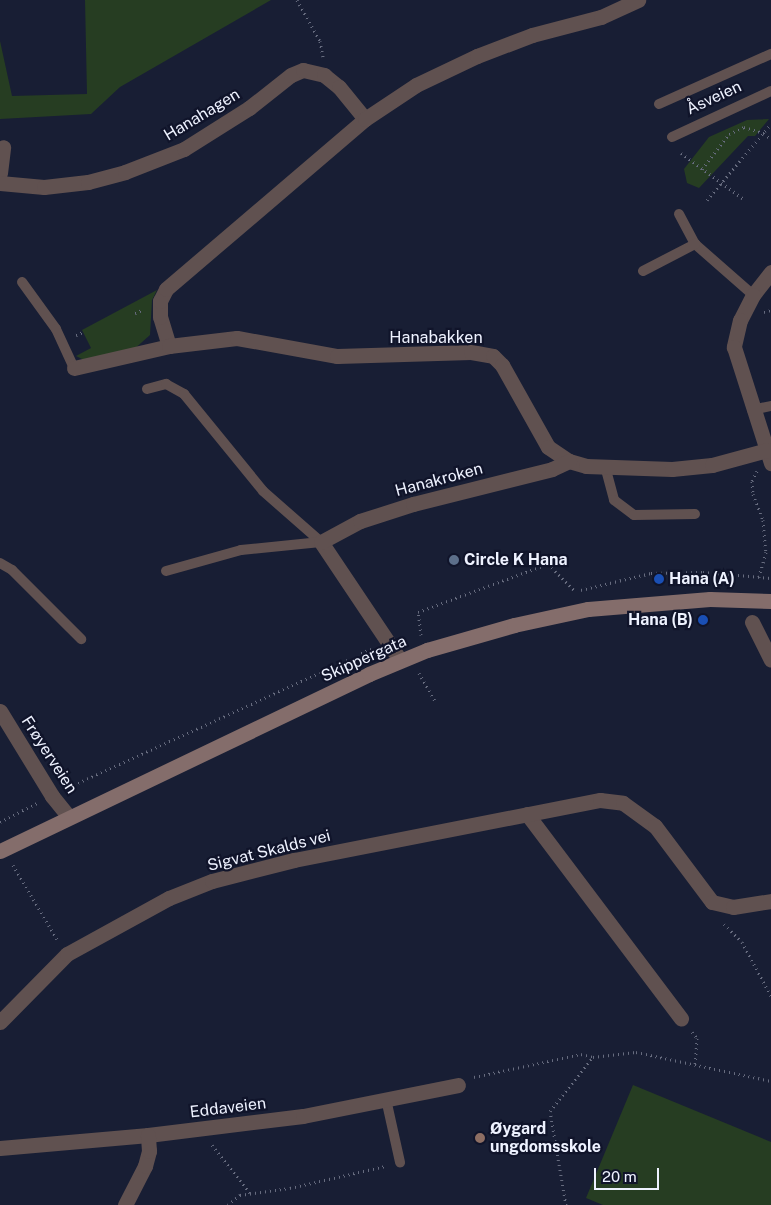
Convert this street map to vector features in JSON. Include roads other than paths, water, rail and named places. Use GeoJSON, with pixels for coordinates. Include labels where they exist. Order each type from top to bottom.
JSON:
{"type":"FeatureCollection","features":[{"type":"Feature","properties":{"kind":"main road","name":"Skippergata"},"geometry":{"type":"LineString","coordinates":[[0,851],[400,660],[427,650],[514,625],[588,609],[710,600],[771,601]]}},
{"type":"Feature","properties":{"kind":"street"},"geometry":{"type":"LineString","coordinates":[[169,346],[160,317],[160,301],[166,288],[365,119],[416,85],[477,56],[532,35],[601,17],[638,0]]}},
{"type":"Feature","properties":{"kind":"street","name":"Hanahagen"},"geometry":{"type":"LineString","coordinates":[[0,183],[44,187],[88,182],[125,172],[184,149],[249,108],[291,75],[303,70],[324,75],[338,87],[365,119]]}},
{"type":"Feature","properties":{"kind":"street"},"geometry":{"type":"LineString","coordinates":[[0,173],[3,147]]}},
{"type":"Feature","properties":{"kind":"street"},"geometry":{"type":"LineString","coordinates":[[769,457],[752,410],[734,347],[736,330],[753,295],[771,272]]}},
{"type":"Feature","properties":{"kind":"street","name":"Hanabakken"},"geometry":{"type":"LineString","coordinates":[[74,368],[169,346],[237,338],[337,356],[471,352],[492,356],[502,365],[548,446],[569,461],[605,466],[672,469],[769,457]]}},
{"type":"Feature","properties":{"kind":"street","name":"Hanakroken"},"geometry":{"type":"LineString","coordinates":[[321,542],[360,521],[413,504],[552,469],[569,461]]}},
{"type":"Feature","properties":{"kind":"street"},"geometry":{"type":"LineString","coordinates":[[321,542],[400,660]]}},
{"type":"Feature","properties":{"kind":"street"},"geometry":{"type":"LineString","coordinates":[[752,622],[771,660]]}},
{"type":"Feature","properties":{"kind":"street","name":"Frøyerveien"},"geometry":{"type":"LineString","coordinates":[[0,711],[52,796],[69,817]]}},
{"type":"Feature","properties":{"kind":"street","name":"Sigvat Skalds vei"},"geometry":{"type":"LineString","coordinates":[[0,1022],[67,954],[178,895],[220,879],[278,864],[600,800],[623,803],[654,826],[700,891],[720,907],[771,901]]}},
{"type":"Feature","properties":{"kind":"street"},"geometry":{"type":"LineString","coordinates":[[528,814],[680,1018]]}},
{"type":"Feature","properties":{"kind":"street","name":"Eddaveien"},"geometry":{"type":"LineString","coordinates":[[0,1148],[148,1135],[303,1116],[458,1085]]}},
{"type":"Feature","properties":{"kind":"street"},"geometry":{"type":"LineString","coordinates":[[125,1205],[145,1166],[149,1151],[148,1135]]}},
{"type":"Feature","properties":{"kind":"lane"},"geometry":{"type":"LineString","coordinates":[[659,104],[771,54]]}},
{"type":"Feature","properties":{"kind":"lane","name":"Åsveien"},"geometry":{"type":"LineString","coordinates":[[672,137],[771,91]]}},
{"type":"Feature","properties":{"kind":"lane"},"geometry":{"type":"LineString","coordinates":[[679,214],[695,244],[753,295]]}},
{"type":"Feature","properties":{"kind":"lane"},"geometry":{"type":"LineString","coordinates":[[643,271],[695,244]]}},
{"type":"Feature","properties":{"kind":"lane"},"geometry":{"type":"LineString","coordinates":[[22,282],[56,329],[74,368]]}},
{"type":"Feature","properties":{"kind":"lane"},"geometry":{"type":"LineString","coordinates":[[147,389],[166,384],[184,394],[263,490],[321,542]]}},
{"type":"Feature","properties":{"kind":"lane"},"geometry":{"type":"LineString","coordinates":[[752,410],[771,406]]}},
{"type":"Feature","properties":{"kind":"lane"},"geometry":{"type":"LineString","coordinates":[[605,466],[614,500],[634,515],[695,514]]}},
{"type":"Feature","properties":{"kind":"lane","name":"Hanakroken"},"geometry":{"type":"LineString","coordinates":[[166,571],[241,550],[287,543],[321,542]]}},
{"type":"Feature","properties":{"kind":"lane"},"geometry":{"type":"LineString","coordinates":[[0,563],[12,570],[81,640]]}},
{"type":"Feature","properties":{"kind":"lane"},"geometry":{"type":"LineString","coordinates":[[386,1099],[400,1162]]}},
{"type":"Feature","properties":{"kind":"place","name":"Circle K Hana"},"geometry":{"type":"Point","coordinates":[454,560]}},
{"type":"Feature","properties":{"kind":"place","name":"Hana (A)"},"geometry":{"type":"Point","coordinates":[659,579]}},
{"type":"Feature","properties":{"kind":"place","name":"Hana (B)"},"geometry":{"type":"Point","coordinates":[703,620]}},
{"type":"Feature","properties":{"kind":"place","name":"Øygard ungdomsskole"},"geometry":{"type":"Point","coordinates":[480,1138]}}]}
